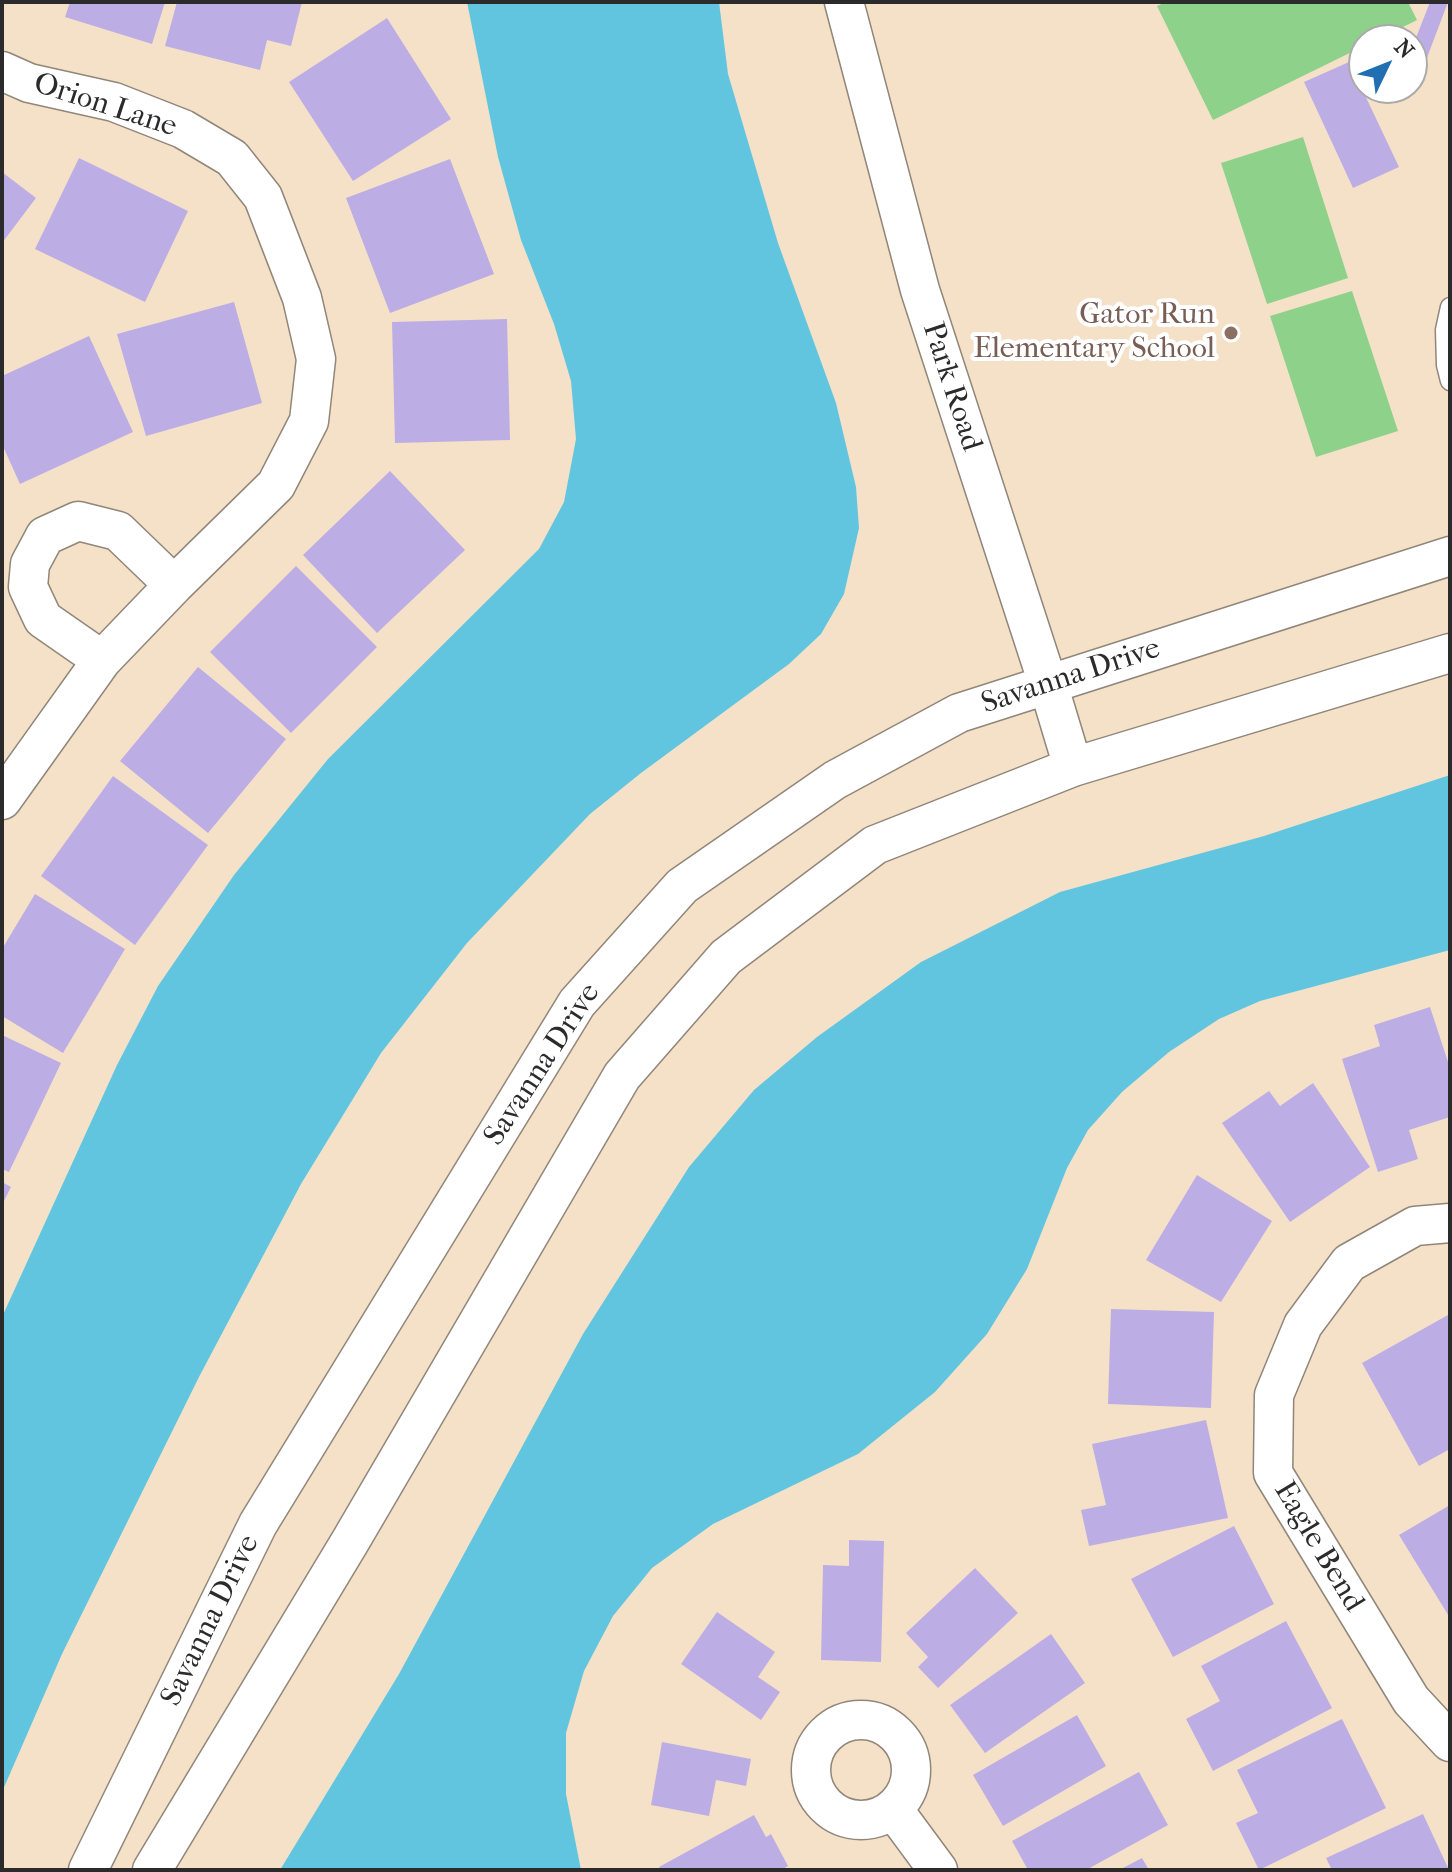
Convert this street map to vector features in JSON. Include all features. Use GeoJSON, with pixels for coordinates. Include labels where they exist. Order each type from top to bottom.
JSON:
{"type":"FeatureCollection","features":[{"type":"Feature","properties":{"kind":"street","name":"Park Road"},"geometry":{"type":"LineString","coordinates":[[844,2],[920,290],[1073,767]]}},
{"type":"Feature","properties":{"kind":"street","name":"Orion Lane"},"geometry":{"type":"LineString","coordinates":[[2,71],[29,83],[114,102],[183,129],[232,158],[263,197],[302,298],[316,359],[309,421],[276,485],[102,660],[2,800]]}},
{"type":"Feature","properties":{"kind":"street"},"geometry":{"type":"LineString","coordinates":[[102,660],[43,619],[28,587],[30,564],[45,536],[78,521],[118,531],[174,585]]}},
{"type":"Feature","properties":{"kind":"street","name":"Savanna Drive"},"geometry":{"type":"LineString","coordinates":[[88,1870],[258,1524],[577,1003],[682,886],[835,780],[959,713],[1450,556]]}},
{"type":"Feature","properties":{"kind":"street"},"geometry":{"type":"LineString","coordinates":[[152,1870],[325,1584],[622,1076],[726,957],[875,845],[1073,767],[1450,653]]}},
{"type":"Feature","properties":{"kind":"street","name":"Eagle Bend"},"geometry":{"type":"LineString","coordinates":[[1450,1223],[1415,1226],[1349,1263],[1303,1325],[1274,1395],[1273,1473],[1411,1700],[1450,1742]]}},
{"type":"Feature","properties":{"kind":"street"},"geometry":{"type":"LineString","coordinates":[[893,1809],[938,1870]]}},
{"type":"Feature","properties":{"kind":"lane"},"geometry":{"type":"LineString","coordinates":[[1450,307],[1445,330],[1446,365],[1450,381]]}},
{"type":"Feature","properties":{"kind":"green space"},"geometry":{"type":"Polygon","coordinates":[[[1166,2],[1408,2],[1417,20],[1409,24],[1348,24],[1348,54],[1213,120],[1157,6],[1166,2]]]}},
{"type":"Feature","properties":{"kind":"green space"},"geometry":{"type":"Polygon","coordinates":[[[1303,137],[1348,278],[1267,304],[1221,163],[1303,137]]]}},
{"type":"Feature","properties":{"kind":"green space"},"geometry":{"type":"Polygon","coordinates":[[[1352,291],[1398,431],[1316,457],[1270,316],[1352,291]]]}},
{"type":"Feature","properties":{"kind":"water"},"geometry":{"type":"Polygon","coordinates":[[[467,2],[719,2],[728,74],[778,243],[836,403],[856,487],[859,528],[844,594],[821,634],[789,664],[590,814],[467,943],[381,1053],[301,1184],[199,1377],[62,1654],[2,1792],[2,1317],[117,1065],[158,986],[234,875],[328,759],[539,549],[564,502],[576,439],[571,381],[554,324],[521,240],[498,157],[467,2]]]}},
{"type":"Feature","properties":{"kind":"water"},"geometry":{"type":"Polygon","coordinates":[[[1450,775],[1450,950],[1260,1001],[1219,1019],[1169,1052],[1122,1092],[1088,1130],[1067,1168],[1027,1269],[987,1334],[935,1392],[858,1454],[713,1524],[652,1568],[613,1616],[584,1671],[566,1733],[566,1794],[581,1870],[280,1870],[399,1674],[583,1334],[689,1167],[754,1090],[817,1037],[921,962],[1060,892],[1264,836],[1450,775]]]}},
{"type":"Feature","properties":{"kind":"building"},"geometry":{"type":"Polygon","coordinates":[[[70,2],[165,2],[152,44],[65,17],[70,2]]]}},
{"type":"Feature","properties":{"kind":"building"},"geometry":{"type":"Polygon","coordinates":[[[177,2],[302,2],[291,46],[267,40],[260,70],[165,46],[177,2]]]}},
{"type":"Feature","properties":{"kind":"building"},"geometry":{"type":"Polygon","coordinates":[[[1430,2],[1448,2],[1428,55],[1428,24],[1421,24],[1430,2]]]}},
{"type":"Feature","properties":{"kind":"building"},"geometry":{"type":"Polygon","coordinates":[[[387,18],[451,119],[353,181],[289,82],[387,18]]]}},
{"type":"Feature","properties":{"kind":"building"},"geometry":{"type":"Polygon","coordinates":[[[1348,62],[1348,104],[1369,104],[1399,167],[1353,188],[1304,82],[1348,62]]]}},
{"type":"Feature","properties":{"kind":"building"},"geometry":{"type":"Polygon","coordinates":[[[79,158],[188,211],[145,302],[35,249],[79,158]]]}},
{"type":"Feature","properties":{"kind":"building"},"geometry":{"type":"Polygon","coordinates":[[[450,159],[494,274],[390,313],[346,198],[450,159]]]}},
{"type":"Feature","properties":{"kind":"building"},"geometry":{"type":"Polygon","coordinates":[[[2,172],[36,198],[2,243],[2,172]]]}},
{"type":"Feature","properties":{"kind":"building"},"geometry":{"type":"Polygon","coordinates":[[[234,302],[262,403],[146,436],[117,334],[234,302]]]}},
{"type":"Feature","properties":{"kind":"building"},"geometry":{"type":"Polygon","coordinates":[[[507,319],[510,440],[395,443],[392,322],[507,319]]]}},
{"type":"Feature","properties":{"kind":"building"},"geometry":{"type":"Polygon","coordinates":[[[89,336],[133,432],[20,484],[2,444],[2,376],[89,336]]]}},
{"type":"Feature","properties":{"kind":"building"},"geometry":{"type":"Polygon","coordinates":[[[390,471],[465,550],[377,633],[303,555],[390,471]]]}},
{"type":"Feature","properties":{"kind":"building"},"geometry":{"type":"Polygon","coordinates":[[[296,566],[377,647],[291,733],[210,652],[296,566]]]}},
{"type":"Feature","properties":{"kind":"building"},"geometry":{"type":"Polygon","coordinates":[[[198,667],[286,739],[208,833],[120,761],[198,667]]]}},
{"type":"Feature","properties":{"kind":"building"},"geometry":{"type":"Polygon","coordinates":[[[113,776],[208,845],[135,945],[41,876],[113,776]]]}},
{"type":"Feature","properties":{"kind":"building"},"geometry":{"type":"Polygon","coordinates":[[[35,894],[125,949],[63,1053],[2,1016],[2,949],[35,894]]]}},
{"type":"Feature","properties":{"kind":"building"},"geometry":{"type":"Polygon","coordinates":[[[1430,1007],[1450,1068],[1450,1117],[1409,1130],[1418,1159],[1378,1172],[1342,1059],[1380,1046],[1374,1025],[1430,1007]]]}},
{"type":"Feature","properties":{"kind":"building"},"geometry":{"type":"Polygon","coordinates":[[[2,1035],[61,1063],[9,1172],[2,1169],[2,1035]]]}},
{"type":"Feature","properties":{"kind":"building"},"geometry":{"type":"Polygon","coordinates":[[[1313,1083],[1370,1167],[1290,1222],[1222,1123],[1269,1091],[1280,1106],[1313,1083]]]}},
{"type":"Feature","properties":{"kind":"building"},"geometry":{"type":"Polygon","coordinates":[[[1197,1175],[1272,1221],[1221,1302],[1146,1260],[1197,1175]]]}},
{"type":"Feature","properties":{"kind":"building"},"geometry":{"type":"Polygon","coordinates":[[[2,1182],[11,1187],[2,1205],[2,1182]]]}},
{"type":"Feature","properties":{"kind":"building"},"geometry":{"type":"Polygon","coordinates":[[[1111,1309],[1214,1312],[1211,1408],[1108,1404],[1111,1309]]]}},
{"type":"Feature","properties":{"kind":"building"},"geometry":{"type":"Polygon","coordinates":[[[1448,1315],[1450,1449],[1419,1466],[1362,1363],[1448,1315]]]}},
{"type":"Feature","properties":{"kind":"building"},"geometry":{"type":"Polygon","coordinates":[[[1206,1420],[1228,1518],[1089,1546],[1081,1510],[1106,1505],[1092,1444],[1206,1420]]]}},
{"type":"Feature","properties":{"kind":"building"},"geometry":{"type":"Polygon","coordinates":[[[1450,1505],[1450,1618],[1399,1535],[1450,1505]]]}},
{"type":"Feature","properties":{"kind":"building"},"geometry":{"type":"Polygon","coordinates":[[[1234,1526],[1274,1604],[1173,1657],[1131,1579],[1234,1526]]]}},
{"type":"Feature","properties":{"kind":"building"},"geometry":{"type":"Polygon","coordinates":[[[849,1540],[884,1541],[881,1662],[821,1660],[823,1565],[849,1566],[849,1540]]]}},
{"type":"Feature","properties":{"kind":"building"},"geometry":{"type":"Polygon","coordinates":[[[975,1568],[1018,1613],[938,1688],[918,1667],[928,1657],[906,1633],[975,1568]]]}},
{"type":"Feature","properties":{"kind":"building"},"geometry":{"type":"Polygon","coordinates":[[[717,1612],[775,1652],[758,1677],[780,1692],[761,1720],[681,1664],[717,1612]]]}},
{"type":"Feature","properties":{"kind":"building"},"geometry":{"type":"Polygon","coordinates":[[[1286,1621],[1332,1708],[1213,1771],[1186,1719],[1220,1701],[1201,1666],[1286,1621]]]}},
{"type":"Feature","properties":{"kind":"building"},"geometry":{"type":"Polygon","coordinates":[[[1051,1634],[1085,1683],[985,1753],[950,1705],[1051,1634]]]}},
{"type":"Feature","properties":{"kind":"building"},"geometry":{"type":"Polygon","coordinates":[[[1077,1715],[1106,1766],[1003,1826],[973,1775],[1077,1715]]]}},
{"type":"Feature","properties":{"kind":"building"},"geometry":{"type":"Polygon","coordinates":[[[1342,1719],[1386,1808],[1259,1870],[1236,1823],[1258,1813],[1237,1770],[1342,1719]]]}},
{"type":"Feature","properties":{"kind":"building"},"geometry":{"type":"Polygon","coordinates":[[[662,1742],[751,1759],[746,1786],[716,1780],[709,1816],[651,1805],[662,1742]]]}},
{"type":"Feature","properties":{"kind":"building"},"geometry":{"type":"Polygon","coordinates":[[[1139,1772],[1168,1825],[1086,1870],[1028,1870],[1012,1841],[1139,1772]]]}},
{"type":"Feature","properties":{"kind":"building"},"geometry":{"type":"Polygon","coordinates":[[[1423,1814],[1449,1870],[1332,1870],[1326,1858],[1423,1814]]]}},
{"type":"Feature","properties":{"kind":"building"},"geometry":{"type":"Polygon","coordinates":[[[754,1815],[766,1837],[771,1834],[788,1866],[781,1870],[660,1870],[659,1867],[754,1815]]]}},
{"type":"Feature","properties":{"kind":"building"},"geometry":{"type":"Polygon","coordinates":[[[1142,1858],[1149,1870],[1119,1870],[1142,1858]]]}},
{"type":"Feature","properties":{"kind":"place","name":"Gator Run Elementary School"},"geometry":{"type":"Point","coordinates":[1231,333]}}]}
